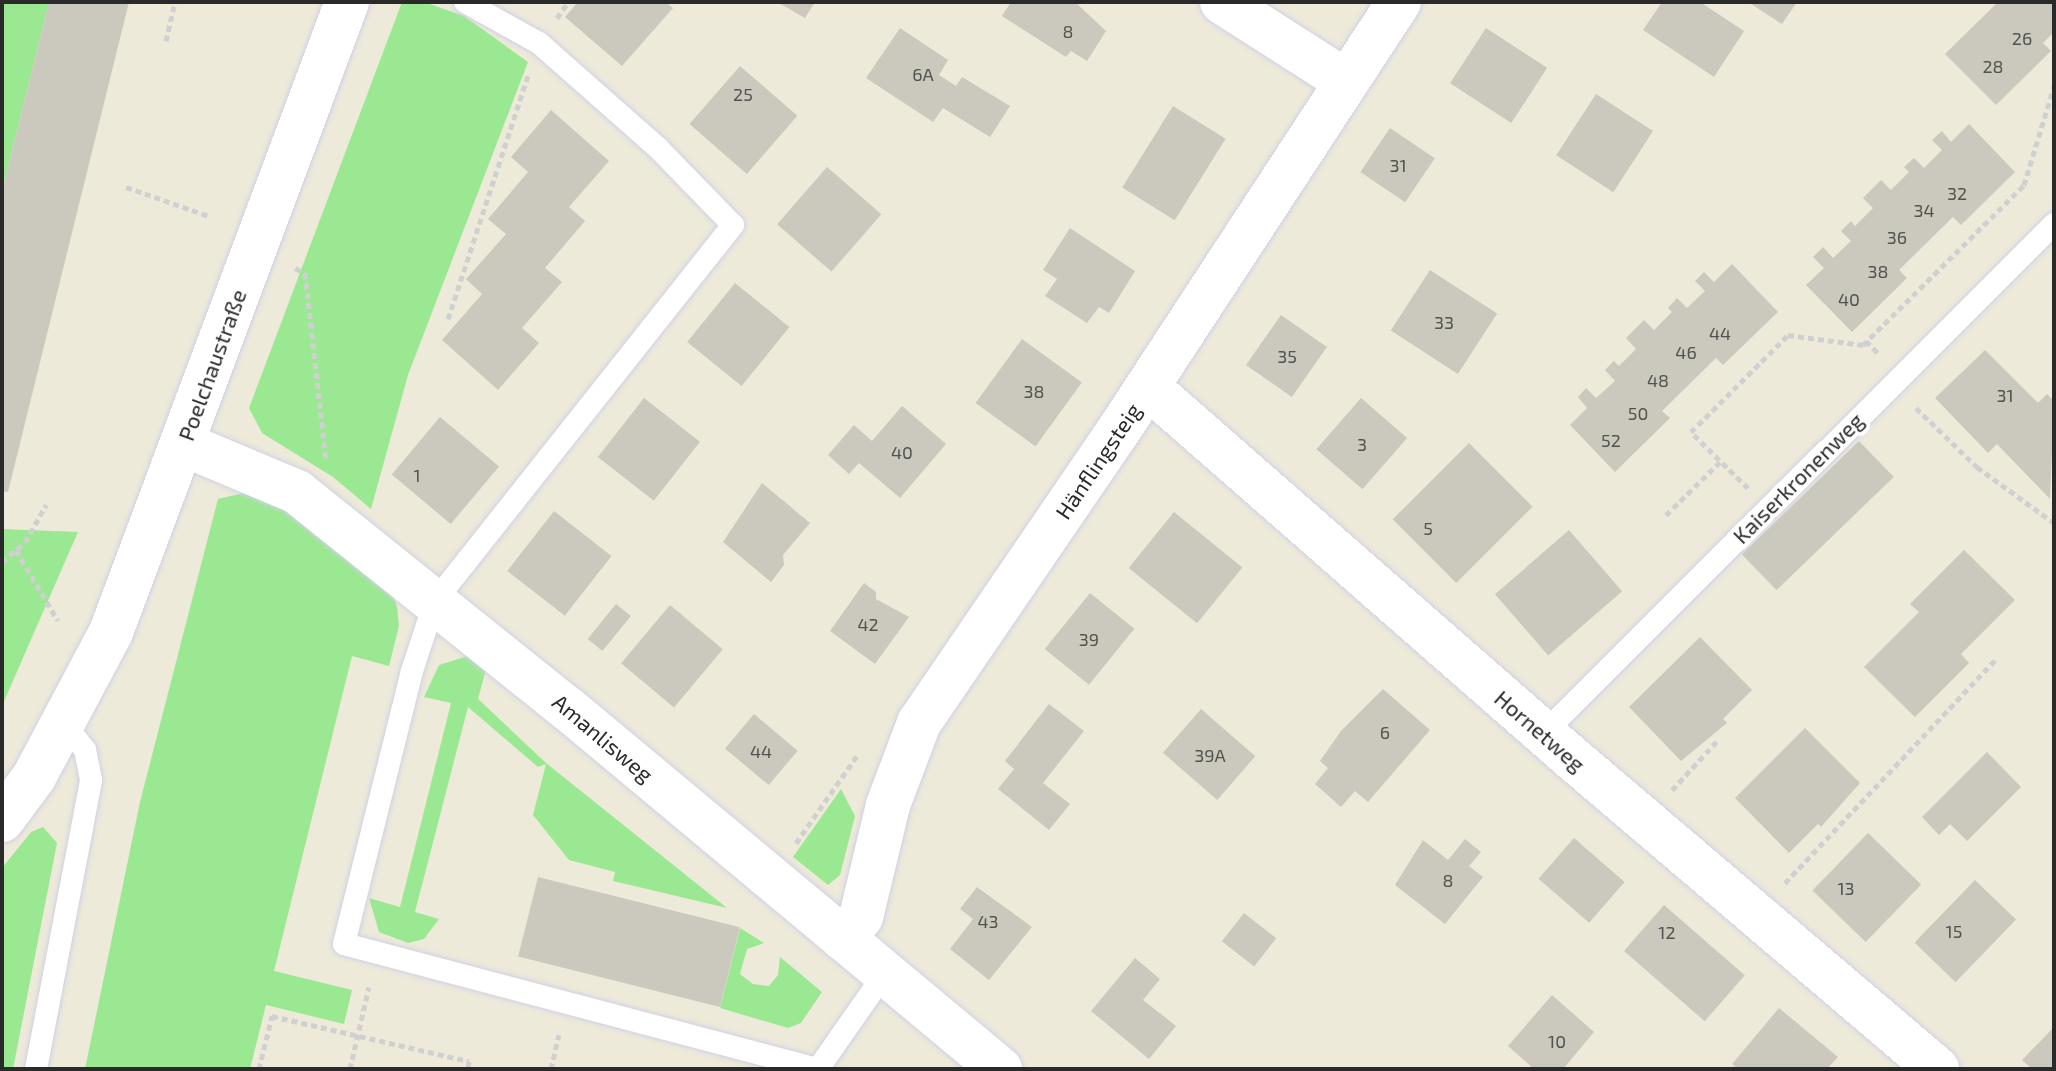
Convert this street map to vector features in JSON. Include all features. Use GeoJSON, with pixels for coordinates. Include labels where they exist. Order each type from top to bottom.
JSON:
{"type":"FeatureCollection","features":[{"type":"Feature","properties":{"kind":"street","name":"Poelchaustraße"},"geometry":{"type":"LineString","coordinates":[[2,820],[64,723],[111,632],[347,2]]}},
{"type":"Feature","properties":{"kind":"street"},"geometry":{"type":"LineString","coordinates":[[1222,2],[1347,82]]}},
{"type":"Feature","properties":{"kind":"street","name":"Hänflingsteig"},"geometry":{"type":"LineString","coordinates":[[843,939],[861,917],[888,805],[919,723],[1148,387],[1399,2]]}},
{"type":"Feature","properties":{"kind":"street","name":"Hornetweg"},"geometry":{"type":"LineString","coordinates":[[1148,387],[1543,734],[1937,1069]]}},
{"type":"Feature","properties":{"kind":"street","name":"Amanlisweg"},"geometry":{"type":"LineString","coordinates":[[183,444],[297,492],[435,601],[1000,1069]]}},
{"type":"Feature","properties":{"kind":"lane"},"geometry":{"type":"LineString","coordinates":[[465,2],[539,43],[658,148],[733,225],[435,601],[412,671],[344,944],[817,1069],[885,973]]}},
{"type":"Feature","properties":{"kind":"lane","name":"Kaiserkronenweg"},"geometry":{"type":"LineString","coordinates":[[1543,734],[2054,224]]}},
{"type":"Feature","properties":{"kind":"lane"},"geometry":{"type":"LineString","coordinates":[[36,1069],[91,780],[85,750],[64,723]]}},
{"type":"Feature","properties":{"kind":"path"},"geometry":{"type":"LineString","coordinates":[[166,41],[175,2]]}},
{"type":"Feature","properties":{"kind":"path"},"geometry":{"type":"LineString","coordinates":[[448,319],[539,43]]}},
{"type":"Feature","properties":{"kind":"path"},"geometry":{"type":"LineString","coordinates":[[1769,508],[1691,432],[1788,335],[1863,345],[2024,185],[2054,86]]}},
{"type":"Feature","properties":{"kind":"path"},"geometry":{"type":"LineString","coordinates":[[126,187],[209,216]]}},
{"type":"Feature","properties":{"kind":"path"},"geometry":{"type":"LineString","coordinates":[[295,268],[305,273],[327,467]]}},
{"type":"Feature","properties":{"kind":"path"},"geometry":{"type":"LineString","coordinates":[[1893,384],[1977,467],[2054,523]]}},
{"type":"Feature","properties":{"kind":"path"},"geometry":{"type":"LineString","coordinates":[[1666,515],[1721,461]]}},
{"type":"Feature","properties":{"kind":"path"},"geometry":{"type":"LineString","coordinates":[[2,562],[16,550],[46,505]]}},
{"type":"Feature","properties":{"kind":"path"},"geometry":{"type":"LineString","coordinates":[[16,550],[58,621]]}},
{"type":"Feature","properties":{"kind":"path"},"geometry":{"type":"LineString","coordinates":[[1756,915],[1995,660]]}},
{"type":"Feature","properties":{"kind":"path"},"geometry":{"type":"LineString","coordinates":[[1645,820],[1718,740]]}},
{"type":"Feature","properties":{"kind":"path"},"geometry":{"type":"LineString","coordinates":[[350,1069],[369,987]]}},
{"type":"Feature","properties":{"kind":"path"},"geometry":{"type":"LineString","coordinates":[[259,1069],[272,1016],[469,1061],[468,1069]]}},
{"type":"Feature","properties":{"kind":"green space"},"geometry":{"type":"Polygon","coordinates":[[[2,2],[49,2],[2,191],[2,2]]]}},
{"type":"Feature","properties":{"kind":"green space"},"geometry":{"type":"Polygon","coordinates":[[[402,2],[424,2],[464,16],[528,62],[408,375],[371,509],[333,477],[262,433],[249,408],[402,2]]]}},
{"type":"Feature","properties":{"kind":"green space"},"geometry":{"type":"Polygon","coordinates":[[[244,493],[271,498],[392,592],[397,607],[399,626],[389,666],[352,656],[274,971],[352,990],[344,1024],[266,1005],[250,1069],[85,1069],[140,802],[218,499],[244,493]]]}},
{"type":"Feature","properties":{"kind":"green space"},"geometry":{"type":"Polygon","coordinates":[[[2,529],[78,532],[2,706],[2,529]]]}},
{"type":"Feature","properties":{"kind":"green space"},"geometry":{"type":"Polygon","coordinates":[[[468,656],[486,669],[478,699],[546,763],[727,908],[613,881],[615,872],[569,860],[533,815],[546,764],[538,767],[468,707],[415,912],[439,919],[424,939],[408,943],[379,932],[369,898],[400,907],[451,703],[424,697],[439,665],[468,656]]]}},
{"type":"Feature","properties":{"kind":"green space"},"geometry":{"type":"Polygon","coordinates":[[[841,789],[855,816],[840,875],[828,885],[793,857],[841,789]]]}},
{"type":"Feature","properties":{"kind":"green space"},"geometry":{"type":"Polygon","coordinates":[[[43,827],[57,843],[13,1069],[2,1069],[2,868],[31,832],[43,827]]]}},
{"type":"Feature","properties":{"kind":"green space"},"geometry":{"type":"Polygon","coordinates":[[[740,928],[764,943],[747,949],[740,974],[753,984],[769,986],[778,975],[780,957],[822,992],[801,1023],[788,1028],[720,1008],[740,928]]]}},
{"type":"Feature","properties":{"kind":"building"},"geometry":{"type":"Polygon","coordinates":[[[49,2],[129,2],[8,492],[2,491],[2,191],[49,2]]]}},
{"type":"Feature","properties":{"kind":"building"},"geometry":{"type":"Polygon","coordinates":[[[578,2],[666,2],[673,8],[622,66],[565,17],[578,2]]]}},
{"type":"Feature","properties":{"kind":"building"},"geometry":{"type":"Polygon","coordinates":[[[777,2],[815,2],[805,18],[777,2]]]}},
{"type":"Feature","properties":{"kind":"building"},"geometry":{"type":"Polygon","coordinates":[[[1011,2],[1075,2],[1106,31],[1087,61],[1071,51],[1066,57],[1002,16],[1011,2]]]}},
{"type":"Feature","properties":{"kind":"building"},"geometry":{"type":"Polygon","coordinates":[[[1662,2],[1700,2],[1744,31],[1714,77],[1643,30],[1662,2]]]}},
{"type":"Feature","properties":{"kind":"building"},"geometry":{"type":"Polygon","coordinates":[[[1748,2],[1797,2],[1782,24],[1748,2]]]}},
{"type":"Feature","properties":{"kind":"building"},"geometry":{"type":"Polygon","coordinates":[[[1998,2],[2054,2],[2054,32],[2043,43],[2051,51],[1996,105],[1945,54],[1998,2]]]}},
{"type":"Feature","properties":{"kind":"building"},"geometry":{"type":"Polygon","coordinates":[[[900,28],[948,60],[939,75],[956,86],[962,77],[1010,106],[990,137],[943,108],[933,122],[866,78],[900,28]]]}},
{"type":"Feature","properties":{"kind":"building"},"geometry":{"type":"Polygon","coordinates":[[[1486,28],[1547,68],[1511,123],[1450,83],[1486,28]]]}},
{"type":"Feature","properties":{"kind":"building"},"geometry":{"type":"Polygon","coordinates":[[[740,66],[797,116],[747,174],[689,124],[740,66]]]}},
{"type":"Feature","properties":{"kind":"building"},"geometry":{"type":"Polygon","coordinates":[[[1596,94],[1653,131],[1613,192],[1556,155],[1596,94]]]}},
{"type":"Feature","properties":{"kind":"building"},"geometry":{"type":"Polygon","coordinates":[[[1173,106],[1226,139],[1175,220],[1122,187],[1173,106]]]}},
{"type":"Feature","properties":{"kind":"building"},"geometry":{"type":"Polygon","coordinates":[[[551,110],[609,161],[569,207],[585,221],[545,268],[562,282],[522,328],[539,343],[498,390],[442,340],[482,294],[466,279],[506,234],[488,219],[528,172],[511,157],[551,110]]]}},
{"type":"Feature","properties":{"kind":"building"},"geometry":{"type":"Polygon","coordinates":[[[1969,124],[2015,172],[1961,225],[1953,217],[1899,270],[1907,278],[1852,332],[1806,285],[1824,268],[1813,257],[1823,247],[1833,258],[1851,241],[1841,231],[1851,221],[1855,226],[1873,208],[1863,198],[1881,180],[1891,190],[1909,172],[1904,167],[1914,158],[1924,168],[1942,150],[1932,140],[1942,131],[1951,142],[1969,124]]]}},
{"type":"Feature","properties":{"kind":"building"},"geometry":{"type":"Polygon","coordinates":[[[1390,128],[1435,158],[1405,202],[1360,172],[1390,128]]]}},
{"type":"Feature","properties":{"kind":"building"},"geometry":{"type":"Polygon","coordinates":[[[827,167],[881,214],[831,272],[777,224],[827,167]]]}},
{"type":"Feature","properties":{"kind":"building"},"geometry":{"type":"Polygon","coordinates":[[[1070,228],[1135,271],[1109,313],[1099,307],[1087,323],[1045,296],[1057,279],[1043,270],[1070,228]]]}},
{"type":"Feature","properties":{"kind":"building"},"geometry":{"type":"Polygon","coordinates":[[[1732,264],[1778,312],[1723,365],[1716,358],[1662,411],[1670,418],[1615,472],[1570,425],[1587,408],[1578,397],[1586,388],[1596,398],[1615,381],[1605,370],[1614,361],[1619,366],[1636,349],[1626,338],[1644,320],[1654,330],[1672,312],[1668,308],[1677,298],[1687,308],[1705,291],[1695,281],[1704,272],[1714,282],[1732,264]]]}},
{"type":"Feature","properties":{"kind":"building"},"geometry":{"type":"Polygon","coordinates":[[[1430,270],[1497,314],[1458,374],[1391,330],[1430,270]]]}},
{"type":"Feature","properties":{"kind":"building"},"geometry":{"type":"Polygon","coordinates":[[[735,283],[789,327],[742,386],[687,342],[735,283]]]}},
{"type":"Feature","properties":{"kind":"building"},"geometry":{"type":"Polygon","coordinates":[[[1281,315],[1327,347],[1292,397],[1246,365],[1281,315]]]}},
{"type":"Feature","properties":{"kind":"building"},"geometry":{"type":"Polygon","coordinates":[[[1022,339],[1082,382],[1035,446],[976,403],[1022,339]]]}},
{"type":"Feature","properties":{"kind":"building"},"geometry":{"type":"Polygon","coordinates":[[[1985,350],[2038,403],[2047,394],[2054,401],[2050,499],[1997,444],[1988,453],[1935,398],[1985,350]]]}},
{"type":"Feature","properties":{"kind":"building"},"geometry":{"type":"Polygon","coordinates":[[[644,398],[700,442],[654,501],[598,457],[644,398]]]}},
{"type":"Feature","properties":{"kind":"building"},"geometry":{"type":"Polygon","coordinates":[[[1361,398],[1407,438],[1362,489],[1316,449],[1361,398]]]}},
{"type":"Feature","properties":{"kind":"building"},"geometry":{"type":"Polygon","coordinates":[[[902,406],[946,444],[900,498],[859,463],[849,474],[828,455],[854,425],[872,441],[902,406]]]}},
{"type":"Feature","properties":{"kind":"building"},"geometry":{"type":"Polygon","coordinates":[[[440,417],[499,466],[451,524],[392,474],[440,417]]]}},
{"type":"Feature","properties":{"kind":"building"},"geometry":{"type":"Polygon","coordinates":[[[1859,441],[1894,477],[1776,590],[1742,554],[1859,441]]]}},
{"type":"Feature","properties":{"kind":"building"},"geometry":{"type":"Polygon","coordinates":[[[1469,443],[1533,507],[1456,583],[1393,519],[1469,443]]]}},
{"type":"Feature","properties":{"kind":"building"},"geometry":{"type":"Polygon","coordinates":[[[762,483],[810,523],[783,555],[784,565],[771,582],[723,542],[762,483]]]}},
{"type":"Feature","properties":{"kind":"building"},"geometry":{"type":"Polygon","coordinates":[[[554,511],[612,556],[565,616],[507,571],[554,511]]]}},
{"type":"Feature","properties":{"kind":"building"},"geometry":{"type":"Polygon","coordinates":[[[1174,512],[1242,567],[1197,623],[1129,568],[1174,512]]]}},
{"type":"Feature","properties":{"kind":"building"},"geometry":{"type":"Polygon","coordinates":[[[1569,530],[1622,591],[1548,655],[1495,594],[1569,530]]]}},
{"type":"Feature","properties":{"kind":"building"},"geometry":{"type":"Polygon","coordinates":[[[1964,550],[2015,600],[1961,654],[1969,663],[1915,717],[1864,667],[1919,612],[1910,604],[1964,550]]]}},
{"type":"Feature","properties":{"kind":"building"},"geometry":{"type":"Polygon","coordinates":[[[864,583],[876,592],[876,599],[909,617],[875,664],[830,631],[864,583]]]}},
{"type":"Feature","properties":{"kind":"building"},"geometry":{"type":"Polygon","coordinates":[[[1090,593],[1134,629],[1089,685],[1045,649],[1090,593]]]}},
{"type":"Feature","properties":{"kind":"building"},"geometry":{"type":"Polygon","coordinates":[[[616,604],[631,616],[602,651],[588,639],[616,604]]]}},
{"type":"Feature","properties":{"kind":"building"},"geometry":{"type":"Polygon","coordinates":[[[670,605],[723,649],[674,708],[621,663],[670,605]]]}},
{"type":"Feature","properties":{"kind":"building"},"geometry":{"type":"Polygon","coordinates":[[[1700,637],[1752,690],[1723,719],[1727,723],[1681,761],[1629,707],[1700,637]]]}},
{"type":"Feature","properties":{"kind":"building"},"geometry":{"type":"Polygon","coordinates":[[[1383,689],[1430,730],[1368,802],[1355,791],[1341,807],[1315,784],[1328,768],[1320,761],[1341,731],[1383,689]]]}},
{"type":"Feature","properties":{"kind":"building"},"geometry":{"type":"Polygon","coordinates":[[[1049,704],[1084,731],[1043,783],[1070,804],[1049,830],[998,789],[1014,769],[1005,761],[1049,704]]]}},
{"type":"Feature","properties":{"kind":"building"},"geometry":{"type":"Polygon","coordinates":[[[1201,709],[1255,756],[1217,800],[1163,753],[1201,709]]]}},
{"type":"Feature","properties":{"kind":"building"},"geometry":{"type":"Polygon","coordinates":[[[754,714],[798,751],[769,785],[725,748],[754,714]]]}},
{"type":"Feature","properties":{"kind":"building"},"geometry":{"type":"Polygon","coordinates":[[[1805,728],[1860,783],[1821,827],[1818,824],[1789,853],[1735,798],[1805,728]]]}},
{"type":"Feature","properties":{"kind":"building"},"geometry":{"type":"Polygon","coordinates":[[[1987,752],[2021,787],[1967,841],[1950,824],[1939,835],[1922,817],[1987,752]]]}},
{"type":"Feature","properties":{"kind":"building"},"geometry":{"type":"Polygon","coordinates":[[[1868,833],[1921,884],[1866,942],[1812,891],[1868,833]]]}},
{"type":"Feature","properties":{"kind":"building"},"geometry":{"type":"Polygon","coordinates":[[[1574,838],[1625,882],[1589,923],[1539,879],[1574,838]]]}},
{"type":"Feature","properties":{"kind":"building"},"geometry":{"type":"Polygon","coordinates":[[[1465,839],[1481,852],[1469,866],[1483,877],[1445,924],[1395,885],[1423,840],[1448,860],[1465,839]]]}},
{"type":"Feature","properties":{"kind":"building"},"geometry":{"type":"Polygon","coordinates":[[[538,877],[740,927],[720,1007],[518,957],[538,877]]]}},
{"type":"Feature","properties":{"kind":"building"},"geometry":{"type":"Polygon","coordinates":[[[1975,880],[2016,920],[1956,982],[1915,943],[1975,880]]]}},
{"type":"Feature","properties":{"kind":"building"},"geometry":{"type":"Polygon","coordinates":[[[977,887],[1032,927],[989,980],[950,949],[973,919],[960,909],[977,887]]]}},
{"type":"Feature","properties":{"kind":"building"},"geometry":{"type":"Polygon","coordinates":[[[1664,905],[1745,975],[1705,1021],[1624,951],[1664,905]]]}},
{"type":"Feature","properties":{"kind":"building"},"geometry":{"type":"Polygon","coordinates":[[[1244,913],[1276,938],[1254,967],[1222,941],[1244,913]]]}},
{"type":"Feature","properties":{"kind":"building"},"geometry":{"type":"Polygon","coordinates":[[[1135,958],[1160,979],[1143,1000],[1176,1026],[1149,1059],[1091,1011],[1135,958]]]}},
{"type":"Feature","properties":{"kind":"building"},"geometry":{"type":"Polygon","coordinates":[[[1552,995],[1594,1032],[1563,1069],[1534,1069],[1508,1046],[1552,995]]]}},
{"type":"Feature","properties":{"kind":"building"},"geometry":{"type":"Polygon","coordinates":[[[1779,1008],[1838,1057],[1827,1069],[1738,1069],[1732,1064],[1779,1008]]]}},
{"type":"Feature","properties":{"kind":"building"},"geometry":{"type":"Polygon","coordinates":[[[2054,1027],[2054,1069],[2032,1069],[2022,1060],[2054,1027]]]}}]}
